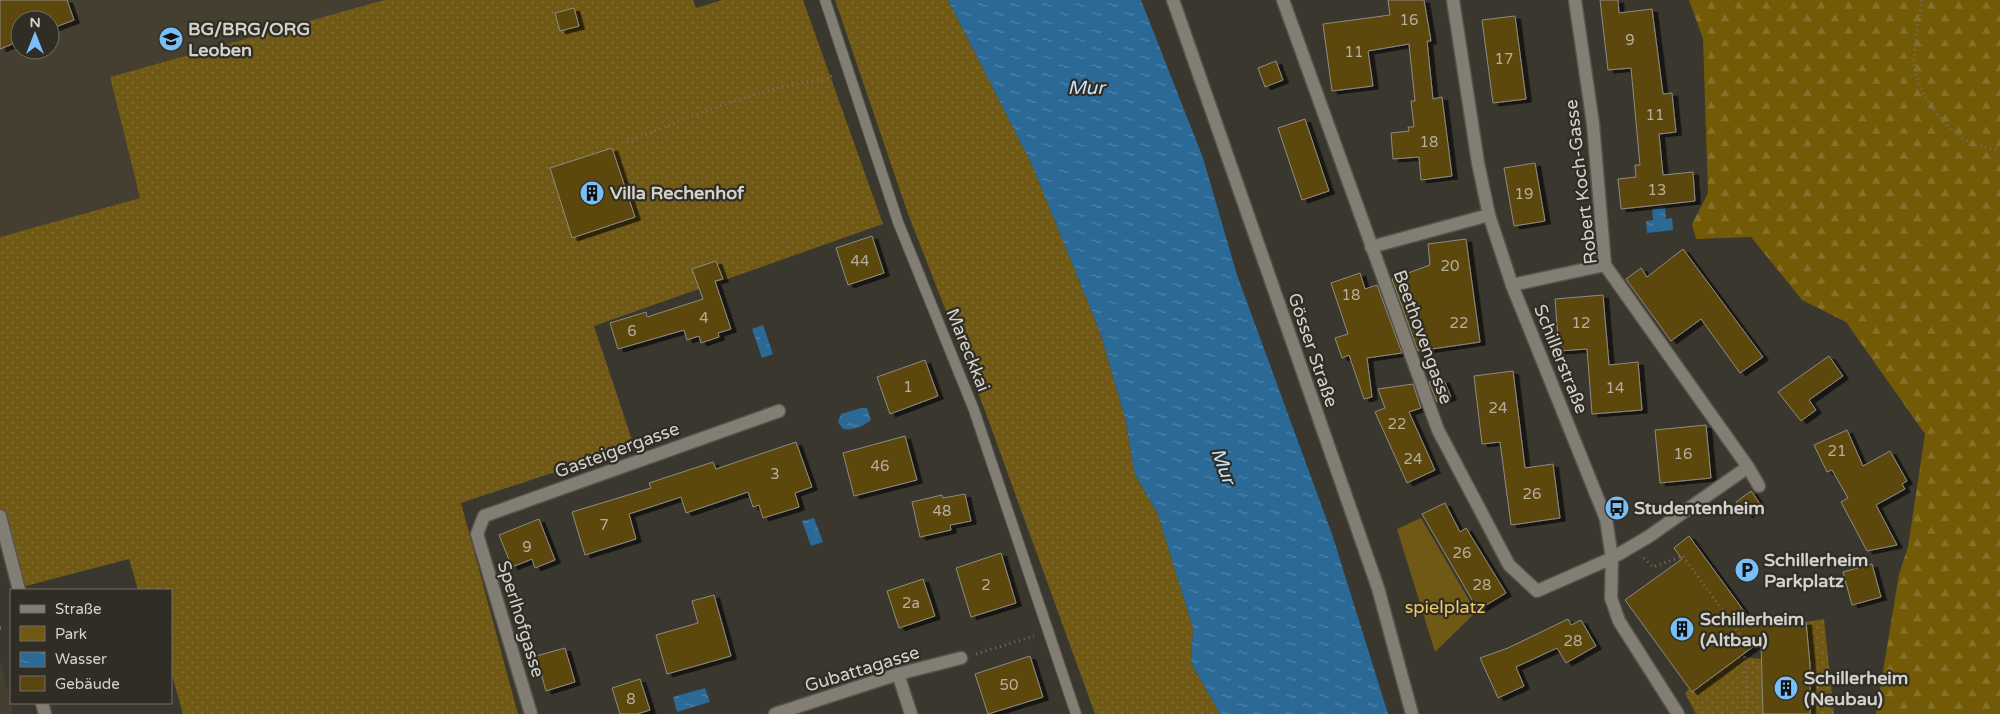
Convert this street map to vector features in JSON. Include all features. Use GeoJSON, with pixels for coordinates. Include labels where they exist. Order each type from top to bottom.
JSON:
{"type":"FeatureCollection","features":[{"type":"Feature","properties":{"kind":"street","name":"Gösser Straße"},"geometry":{"type":"LineString","coordinates":[[1173,0],[1378,588],[1412,714]]}},
{"type":"Feature","properties":{"kind":"street","name":"Beethovengasse"},"geometry":{"type":"LineString","coordinates":[[1283,0],[1438,430],[1509,565],[1536,591],[1612,558]]}},
{"type":"Feature","properties":{"kind":"street","name":"Schillerstraße"},"geometry":{"type":"LineString","coordinates":[[1454,0],[1478,163],[1489,215],[1512,285],[1606,519],[1612,558],[1611,598],[1619,621],[1678,714]]}},
{"type":"Feature","properties":{"kind":"street","name":"Robert Koch-Gasse"},"geometry":{"type":"LineString","coordinates":[[1575,0],[1593,124],[1605,265],[1748,467],[1759,486]]}},
{"type":"Feature","properties":{"kind":"street"},"geometry":{"type":"LineString","coordinates":[[1371,247],[1489,215]]}},
{"type":"Feature","properties":{"kind":"street"},"geometry":{"type":"LineString","coordinates":[[1512,285],[1605,265]]}},
{"type":"Feature","properties":{"kind":"street","name":"Gasteigergasse"},"geometry":{"type":"LineString","coordinates":[[477,534],[484,516],[780,411]]}},
{"type":"Feature","properties":{"kind":"street"},"geometry":{"type":"LineString","coordinates":[[1612,558],[1633,546],[1748,467]]}},
{"type":"Feature","properties":{"kind":"street"},"geometry":{"type":"LineString","coordinates":[[0,516],[19,589]]}},
{"type":"Feature","properties":{"kind":"street","name":"Sperlhofgasse"},"geometry":{"type":"LineString","coordinates":[[477,534],[531,714]]}},
{"type":"Feature","properties":{"kind":"street","name":"Gubattagasse"},"geometry":{"type":"LineString","coordinates":[[775,714],[898,674],[961,658]]}},
{"type":"Feature","properties":{"kind":"street"},"geometry":{"type":"LineString","coordinates":[[898,674],[911,714]]}},
{"type":"Feature","properties":{"kind":"lane","name":"Mareckkai"},"geometry":{"type":"LineString","coordinates":[[825,0],[898,222],[974,410],[1076,714]]}},
{"type":"Feature","properties":{"kind":"path"},"geometry":{"type":"LineString","coordinates":[[1922,0],[1914,45],[1914,64],[1920,86],[1944,122],[1968,141],[2000,151]]}},
{"type":"Feature","properties":{"kind":"path"},"geometry":{"type":"LineString","coordinates":[[627,142],[772,88],[827,79]]}},
{"type":"Feature","properties":{"kind":"path"},"geometry":{"type":"LineString","coordinates":[[1633,546],[1653,566],[1683,556],[1744,640],[1747,702],[1745,714]]}},
{"type":"Feature","properties":{"kind":"path"},"geometry":{"type":"LineString","coordinates":[[961,658],[1049,631]]}},
{"type":"Feature","properties":{"kind":"shaded area"},"geometry":{"type":"Polygon","coordinates":[[[0,0],[384,0],[110,77],[140,198],[0,237],[0,0]]]}},
{"type":"Feature","properties":{"kind":"shaded area"},"geometry":{"type":"Polygon","coordinates":[[[0,658],[13,714],[0,714],[0,658]]]}},
{"type":"Feature","properties":{"kind":"green space"},"geometry":{"type":"Polygon","coordinates":[[[384,0],[693,0],[696,8],[722,0],[803,0],[883,224],[594,326],[634,446],[461,503],[518,714],[183,714],[172,676],[172,589],[138,589],[129,559],[18,588],[0,516],[0,237],[140,198],[110,77],[384,0]]]}},
{"type":"Feature","properties":{"kind":"green space"},"geometry":{"type":"Polygon","coordinates":[[[835,0],[948,0],[1032,165],[1100,332],[1125,418],[1135,475],[1157,512],[1193,628],[1191,663],[1220,714],[1095,714],[984,408],[908,214],[835,0]]]}},
{"type":"Feature","properties":{"kind":"green space"},"geometry":{"type":"Polygon","coordinates":[[[1689,0],[2000,0],[2000,714],[1876,714],[1899,574],[1908,547],[1925,434],[1846,322],[1802,300],[1751,237],[1696,239],[1692,224],[1708,193],[1703,39],[1689,0]]]}},
{"type":"Feature","properties":{"kind":"green space","name":"spielplatz"},"geometry":{"type":"Polygon","coordinates":[[[1421,518],[1476,612],[1435,652],[1397,529],[1421,518]]]}},
{"type":"Feature","properties":{"kind":"green space"},"geometry":{"type":"Polygon","coordinates":[[[1824,619],[1834,714],[1810,714],[1806,622],[1824,619]]]}},
{"type":"Feature","properties":{"kind":"green space"},"geometry":{"type":"Polygon","coordinates":[[[1740,657],[1762,659],[1763,714],[1696,714],[1685,693],[1689,689],[1692,692],[1740,657]]]}},
{"type":"Feature","properties":{"kind":"water","name":"Mur"},"geometry":{"type":"Polygon","coordinates":[[[948,0],[1141,0],[1203,158],[1237,275],[1333,537],[1388,714],[1220,714],[1191,663],[1193,628],[1157,512],[1135,475],[1125,418],[1100,332],[1032,165],[948,0]]]}},
{"type":"Feature","properties":{"kind":"water"},"geometry":{"type":"Polygon","coordinates":[[[1665,207],[1666,219],[1672,218],[1673,230],[1647,233],[1646,221],[1653,220],[1652,208],[1665,207]]]}},
{"type":"Feature","properties":{"kind":"water"},"geometry":{"type":"Polygon","coordinates":[[[763,325],[773,354],[762,358],[752,329],[763,325]]]}},
{"type":"Feature","properties":{"kind":"water"},"geometry":{"type":"Polygon","coordinates":[[[867,408],[871,420],[858,428],[843,429],[838,422],[841,414],[867,408]]]}},
{"type":"Feature","properties":{"kind":"water"},"geometry":{"type":"Polygon","coordinates":[[[814,518],[823,542],[811,546],[802,521],[814,518]]]}},
{"type":"Feature","properties":{"kind":"water"},"geometry":{"type":"Polygon","coordinates":[[[705,688],[710,702],[677,712],[673,697],[705,688]]]}},
{"type":"Feature","properties":{"kind":"building"},"geometry":{"type":"Polygon","coordinates":[[[0,0],[67,0],[74,20],[60,25],[60,10],[10,10],[10,45],[0,49],[0,0]]]}},
{"type":"Feature","properties":{"kind":"building"},"geometry":{"type":"Polygon","coordinates":[[[1388,0],[1424,0],[1431,41],[1427,41],[1433,99],[1442,97],[1452,176],[1421,180],[1419,157],[1393,159],[1391,133],[1409,131],[1408,127],[1414,127],[1411,101],[1415,101],[1409,44],[1368,51],[1373,86],[1332,91],[1323,24],[1390,15],[1388,0]]]}},
{"type":"Feature","properties":{"kind":"building"},"geometry":{"type":"Polygon","coordinates":[[[1600,0],[1618,0],[1619,13],[1652,9],[1663,94],[1672,93],[1676,132],[1659,134],[1663,175],[1693,172],[1695,201],[1621,209],[1618,179],[1636,177],[1635,165],[1640,165],[1631,68],[1608,70],[1600,0]]]}},
{"type":"Feature","properties":{"kind":"building"},"geometry":{"type":"Polygon","coordinates":[[[574,8],[579,26],[560,31],[555,13],[574,8]]]}},
{"type":"Feature","properties":{"kind":"building"},"geometry":{"type":"Polygon","coordinates":[[[1515,16],[1526,99],[1493,103],[1482,20],[1515,16]]]}},
{"type":"Feature","properties":{"kind":"building"},"geometry":{"type":"Polygon","coordinates":[[[1276,61],[1283,80],[1265,87],[1258,68],[1276,61]]]}},
{"type":"Feature","properties":{"kind":"building"},"geometry":{"type":"Polygon","coordinates":[[[1305,119],[1329,191],[1302,200],[1278,128],[1305,119]]]}},
{"type":"Feature","properties":{"kind":"building","name":"Villa Rechenhof"},"geometry":{"type":"Polygon","coordinates":[[[612,148],[635,217],[572,238],[550,168],[612,148]]]}},
{"type":"Feature","properties":{"kind":"building"},"geometry":{"type":"Polygon","coordinates":[[[1535,163],[1545,221],[1514,226],[1504,168],[1535,163]]]}},
{"type":"Feature","properties":{"kind":"building"},"geometry":{"type":"Polygon","coordinates":[[[872,236],[884,273],[848,285],[836,248],[872,236]]]}},
{"type":"Feature","properties":{"kind":"building"},"geometry":{"type":"Polygon","coordinates":[[[1466,239],[1480,342],[1418,351],[1392,279],[1430,265],[1428,244],[1466,239]]]}},
{"type":"Feature","properties":{"kind":"building"},"geometry":{"type":"Polygon","coordinates":[[[1683,249],[1763,357],[1740,373],[1701,319],[1671,341],[1626,279],[1641,268],[1647,277],[1683,249]]]}},
{"type":"Feature","properties":{"kind":"building"},"geometry":{"type":"Polygon","coordinates":[[[716,261],[723,279],[715,281],[731,329],[718,333],[719,337],[701,343],[699,336],[687,340],[684,330],[618,349],[610,323],[646,312],[647,317],[703,299],[692,269],[716,261]]]}},
{"type":"Feature","properties":{"kind":"building"},"geometry":{"type":"Polygon","coordinates":[[[1360,273],[1365,289],[1377,285],[1402,353],[1367,358],[1372,397],[1364,399],[1349,355],[1342,358],[1335,338],[1348,334],[1331,283],[1360,273]]]}},
{"type":"Feature","properties":{"kind":"building"},"geometry":{"type":"Polygon","coordinates":[[[1603,295],[1609,365],[1638,362],[1642,410],[1592,414],[1587,349],[1559,351],[1555,299],[1603,295]]]}},
{"type":"Feature","properties":{"kind":"building"},"geometry":{"type":"Polygon","coordinates":[[[1829,356],[1843,376],[1809,400],[1816,410],[1801,421],[1778,392],[1829,356]]]}},
{"type":"Feature","properties":{"kind":"building"},"geometry":{"type":"Polygon","coordinates":[[[925,360],[938,396],[890,414],[877,377],[925,360]]]}},
{"type":"Feature","properties":{"kind":"building"},"geometry":{"type":"Polygon","coordinates":[[[1513,371],[1525,468],[1553,464],[1560,518],[1511,525],[1500,442],[1482,444],[1474,376],[1513,371]]]}},
{"type":"Feature","properties":{"kind":"building"},"geometry":{"type":"Polygon","coordinates":[[[1444,380],[1451,397],[1437,402],[1429,382],[1444,380]]]}},
{"type":"Feature","properties":{"kind":"building"},"geometry":{"type":"Polygon","coordinates":[[[1413,384],[1421,408],[1409,412],[1435,470],[1407,483],[1375,412],[1385,408],[1378,389],[1413,384]]]}},
{"type":"Feature","properties":{"kind":"building"},"geometry":{"type":"Polygon","coordinates":[[[1706,425],[1711,478],[1660,483],[1655,430],[1706,425]]]}},
{"type":"Feature","properties":{"kind":"building"},"geometry":{"type":"Polygon","coordinates":[[[1847,430],[1863,466],[1890,451],[1907,481],[1902,484],[1905,489],[1876,505],[1897,545],[1867,551],[1841,502],[1848,498],[1832,470],[1827,472],[1814,445],[1847,430]]]}},
{"type":"Feature","properties":{"kind":"building"},"geometry":{"type":"Polygon","coordinates":[[[905,436],[917,480],[854,496],[843,453],[905,436]]]}},
{"type":"Feature","properties":{"kind":"building"},"geometry":{"type":"Polygon","coordinates":[[[796,442],[812,487],[795,493],[799,507],[763,518],[759,505],[753,507],[748,492],[686,513],[681,497],[629,514],[636,539],[585,555],[572,512],[651,488],[649,483],[713,462],[716,469],[796,442]]]}},
{"type":"Feature","properties":{"kind":"building"},"geometry":{"type":"Polygon","coordinates":[[[1751,491],[1761,505],[1747,515],[1736,502],[1751,491]]]}},
{"type":"Feature","properties":{"kind":"building"},"geometry":{"type":"Polygon","coordinates":[[[965,494],[971,521],[950,525],[951,530],[920,537],[912,502],[942,495],[943,498],[965,494]]]}},
{"type":"Feature","properties":{"kind":"building"},"geometry":{"type":"Polygon","coordinates":[[[1445,503],[1460,532],[1466,528],[1506,593],[1478,610],[1422,514],[1445,503]]]}},
{"type":"Feature","properties":{"kind":"building"},"geometry":{"type":"Polygon","coordinates":[[[539,519],[555,560],[535,568],[532,559],[512,567],[499,535],[539,519]]]}},
{"type":"Feature","properties":{"kind":"building"},"geometry":{"type":"Polygon","coordinates":[[[1689,536],[1752,622],[1792,619],[1792,623],[1806,622],[1810,665],[1810,714],[1763,714],[1761,641],[1692,692],[1625,600],[1682,559],[1674,548],[1689,536]]]}},
{"type":"Feature","properties":{"kind":"building"},"geometry":{"type":"Polygon","coordinates":[[[1001,553],[1016,603],[971,617],[956,568],[1001,553]]]}},
{"type":"Feature","properties":{"kind":"building"},"geometry":{"type":"Polygon","coordinates":[[[1872,564],[1881,597],[1852,605],[1843,572],[1872,564]]]}},
{"type":"Feature","properties":{"kind":"building"},"geometry":{"type":"Polygon","coordinates":[[[923,579],[935,616],[899,628],[887,591],[923,579]]]}},
{"type":"Feature","properties":{"kind":"building"},"geometry":{"type":"Polygon","coordinates":[[[714,595],[731,656],[667,674],[656,635],[698,623],[692,601],[714,595]]]}},
{"type":"Feature","properties":{"kind":"building"},"geometry":{"type":"Polygon","coordinates":[[[1568,619],[1571,625],[1581,620],[1596,646],[1566,663],[1557,648],[1516,667],[1524,686],[1498,698],[1480,658],[1508,648],[1568,619]]]}},
{"type":"Feature","properties":{"kind":"building"},"geometry":{"type":"Polygon","coordinates":[[[565,648],[575,682],[546,691],[536,656],[565,648]]]}},
{"type":"Feature","properties":{"kind":"building"},"geometry":{"type":"Polygon","coordinates":[[[1030,656],[1043,697],[988,714],[975,674],[1030,656]]]}},
{"type":"Feature","properties":{"kind":"building"},"geometry":{"type":"Polygon","coordinates":[[[640,679],[650,710],[637,714],[620,714],[612,688],[640,679]]]}},
{"type":"Feature","properties":{"kind":"place","name":"BG/BRG/ORG Leoben"},"geometry":{"type":"Point","coordinates":[171,39]}},
{"type":"Feature","properties":{"kind":"place","name":"Villa Rechenhof"},"geometry":{"type":"Point","coordinates":[592,193]}},
{"type":"Feature","properties":{"kind":"place","name":"Studentenheim"},"geometry":{"type":"Point","coordinates":[1617,508]}},
{"type":"Feature","properties":{"kind":"place","name":"Schillerheim Parkplatz"},"geometry":{"type":"Point","coordinates":[1747,570]}},
{"type":"Feature","properties":{"kind":"place","name":"Schillerheim (Altbau)"},"geometry":{"type":"Point","coordinates":[1682,629]}},
{"type":"Feature","properties":{"kind":"place","name":"Schillerheim (Neubau)"},"geometry":{"type":"Point","coordinates":[1786,688]}}]}
